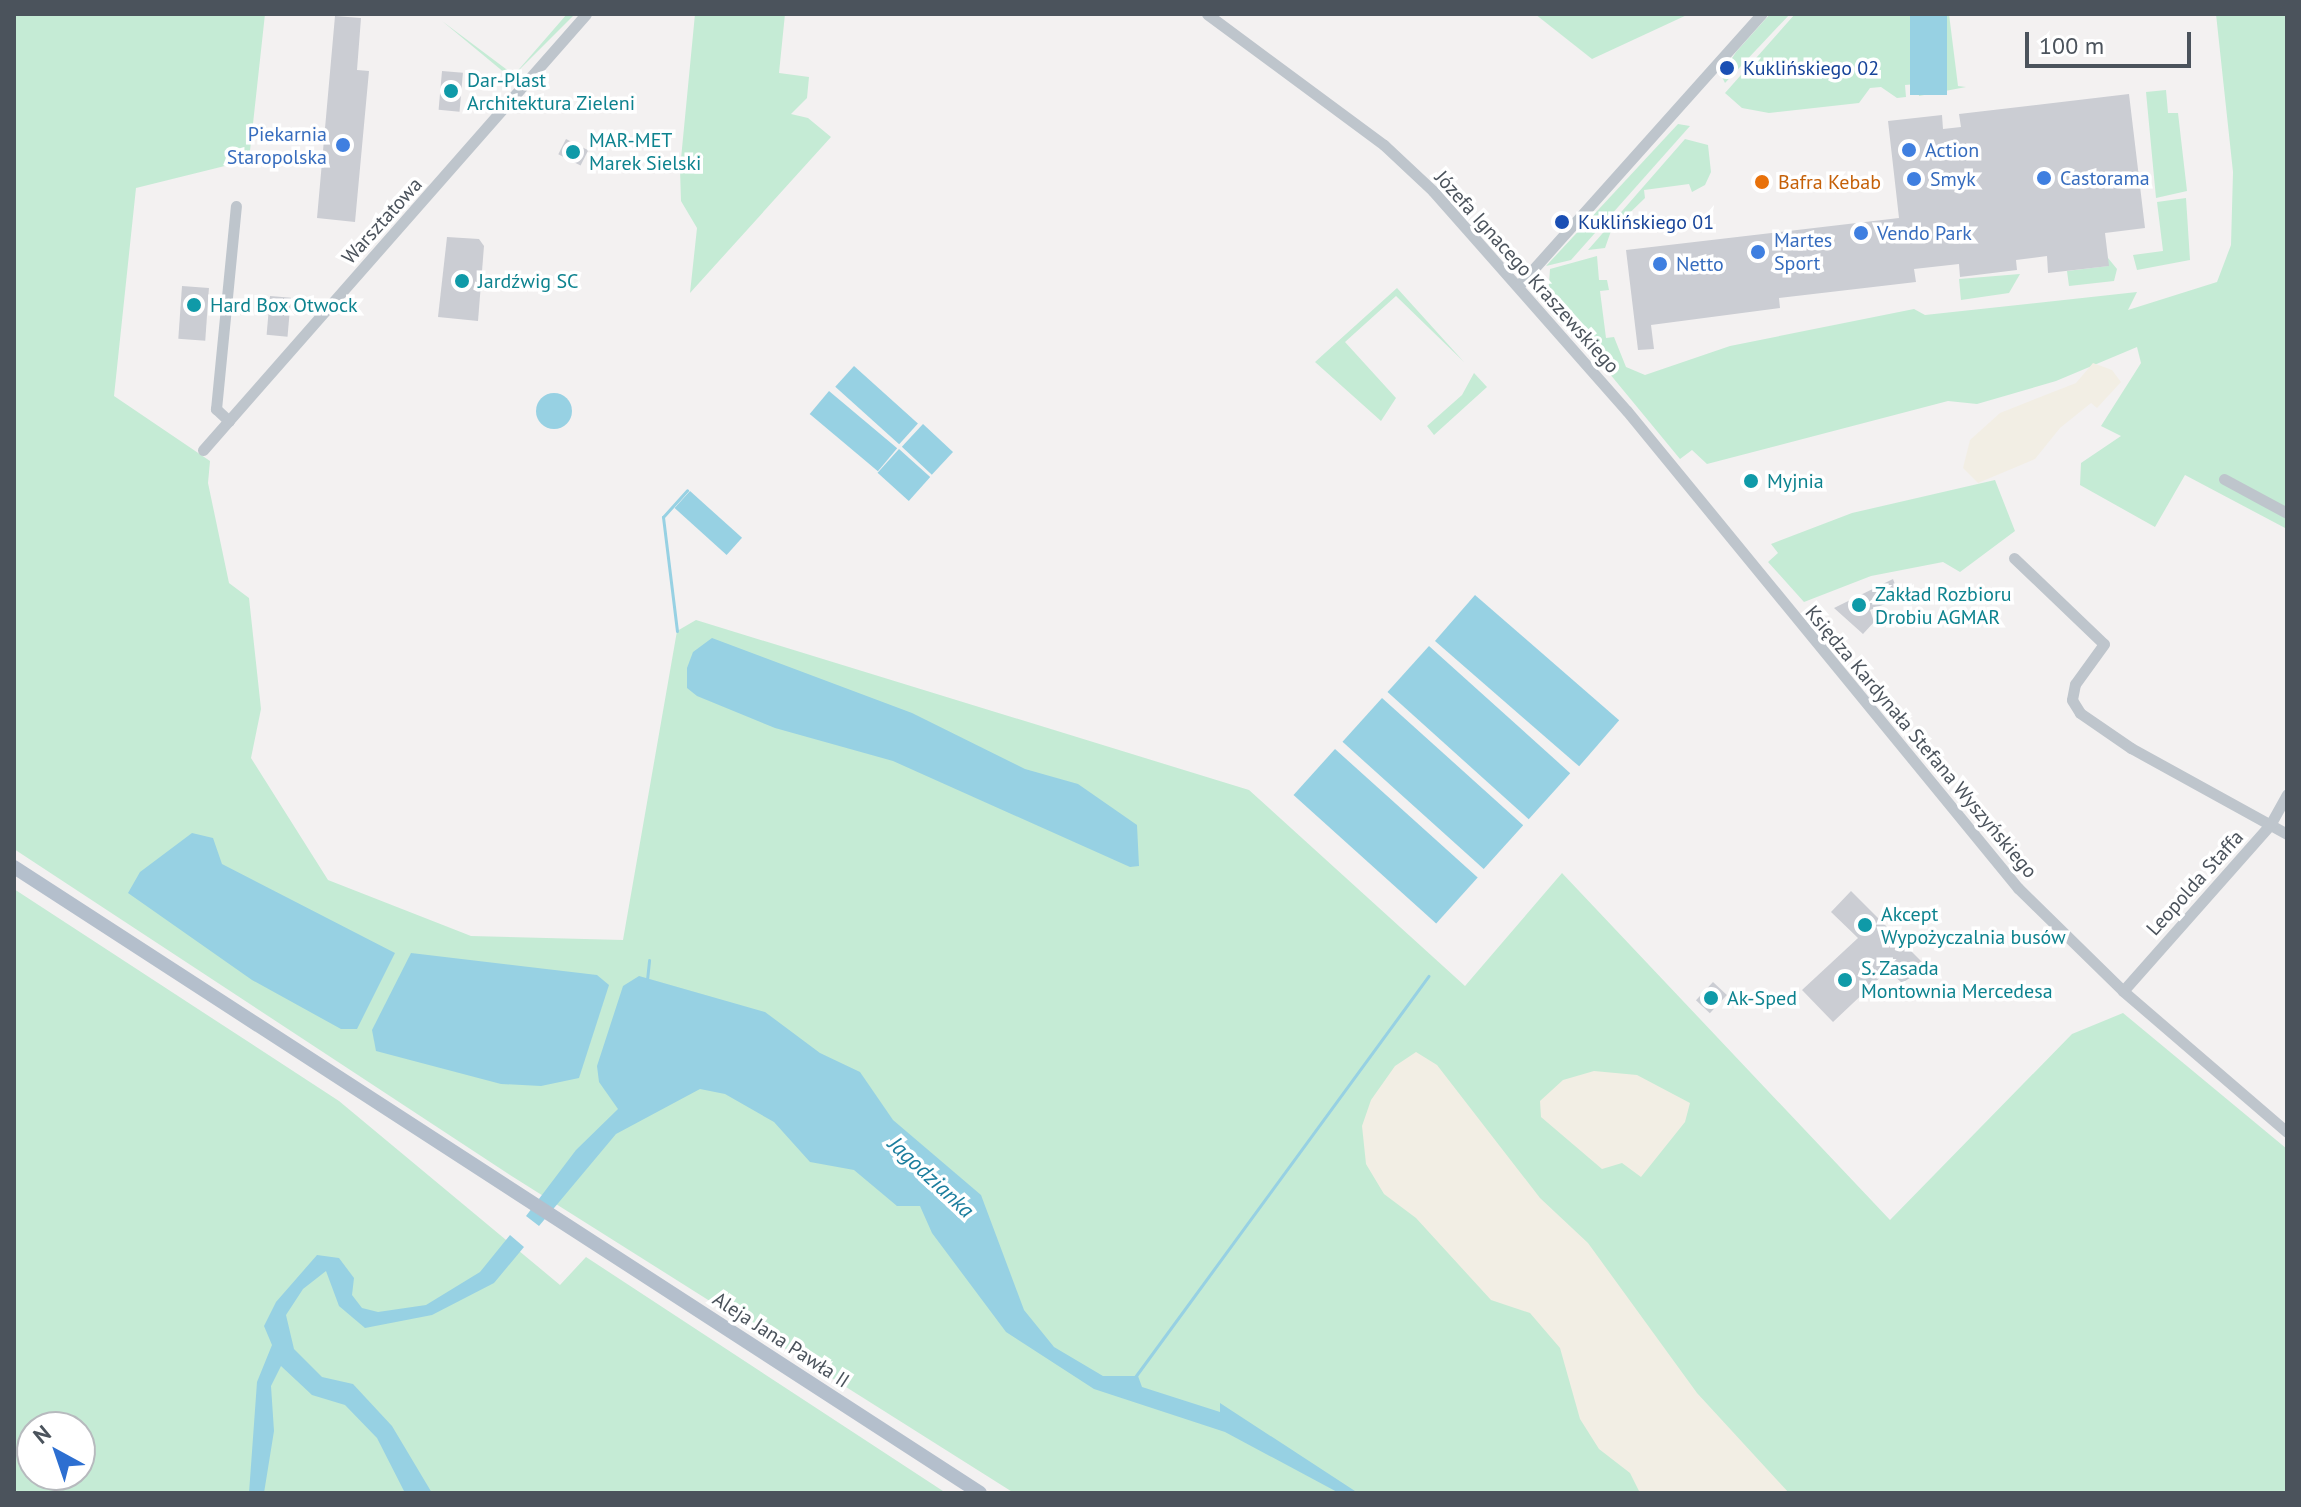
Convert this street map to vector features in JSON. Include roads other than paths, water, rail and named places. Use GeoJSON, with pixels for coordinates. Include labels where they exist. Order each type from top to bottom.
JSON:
{"type":"FeatureCollection","features":[{"type":"Feature","properties":{"kind":"main road","name":"Aleja Jana Pawła II"},"geometry":{"type":"LineString","coordinates":[[14,867],[980,1493]]}},
{"type":"Feature","properties":{"kind":"street","name":"Warsztatowa"},"geometry":{"type":"LineString","coordinates":[[203,450],[586,14]]}},
{"type":"Feature","properties":{"kind":"street","name":"Józefa Ignacego Kraszewskiego"},"geometry":{"type":"LineString","coordinates":[[1207,14],[1384,145],[1520,284],[1627,411]]}},
{"type":"Feature","properties":{"kind":"street"},"geometry":{"type":"LineString","coordinates":[[1520,284],[1761,14]]}},
{"type":"Feature","properties":{"kind":"street"},"geometry":{"type":"LineString","coordinates":[[229,421],[216,409],[236,206]]}},
{"type":"Feature","properties":{"kind":"street","name":"Księdza Kardynała Stefana Wyszyńskiego"},"geometry":{"type":"LineString","coordinates":[[1627,411],[2018,888],[2123,991],[2287,1132]]}},
{"type":"Feature","properties":{"kind":"street"},"geometry":{"type":"LineString","coordinates":[[2224,479],[2287,513]]}},
{"type":"Feature","properties":{"kind":"street"},"geometry":{"type":"LineString","coordinates":[[2014,558],[2104,644],[2075,684],[2072,700],[2080,713],[2287,834]]}},
{"type":"Feature","properties":{"kind":"street","name":"Leopolda Staffa"},"geometry":{"type":"LineString","coordinates":[[2123,991],[2270,825],[2287,794]]}},
{"type":"Feature","properties":{"kind":"water"},"geometry":{"type":"Polygon","coordinates":[[[1910,14],[1947,14],[1947,95],[1910,95],[1910,14]]]}},
{"type":"Feature","properties":{"kind":"water"},"geometry":{"type":"Polygon","coordinates":[[[854,366],[918,424],[899,444],[835,387],[854,366]]]}},
{"type":"Feature","properties":{"kind":"water"},"geometry":{"type":"Polygon","coordinates":[[[829,391],[897,448],[878,471],[810,414],[829,391]]]}},
{"type":"Feature","properties":{"kind":"water"},"geometry":{"type":"Polygon","coordinates":[[[554,393],[567,398],[572,411],[567,424],[554,429],[541,424],[536,411],[541,398],[554,393]]]}},
{"type":"Feature","properties":{"kind":"water"},"geometry":{"type":"Polygon","coordinates":[[[923,424],[953,452],[932,475],[902,447],[923,424]]]}},
{"type":"Feature","properties":{"kind":"water"},"geometry":{"type":"Polygon","coordinates":[[[899,449],[930,477],[909,501],[878,473],[899,449]]]}},
{"type":"Feature","properties":{"kind":"water"},"geometry":{"type":"Polygon","coordinates":[[[690,491],[742,538],[727,555],[675,508],[690,491]]]}},
{"type":"Feature","properties":{"kind":"water"},"geometry":{"type":"Polygon","coordinates":[[[1475,595],[1619,720],[1579,766],[1435,641],[1475,595]]]}},
{"type":"Feature","properties":{"kind":"water"},"geometry":{"type":"Polygon","coordinates":[[[712,638],[912,713],[1025,769],[1078,784],[1137,825],[1139,866],[1130,867],[893,761],[775,728],[697,696],[687,688],[687,668],[693,652],[712,638]]]}},
{"type":"Feature","properties":{"kind":"water"},"geometry":{"type":"Polygon","coordinates":[[[1429,646],[1570,773],[1529,819],[1388,692],[1429,646]]]}},
{"type":"Feature","properties":{"kind":"water"},"geometry":{"type":"Polygon","coordinates":[[[1382,698],[1523,825],[1484,869],[1343,742],[1382,698]]]}},
{"type":"Feature","properties":{"kind":"water"},"geometry":{"type":"Polygon","coordinates":[[[1335,749],[1478,877],[1436,924],[1294,795],[1335,749]]]}},
{"type":"Feature","properties":{"kind":"water"},"geometry":{"type":"Polygon","coordinates":[[[192,833],[213,838],[222,864],[395,953],[357,1029],[341,1029],[252,980],[128,893],[140,872],[192,833]]]}},
{"type":"Feature","properties":{"kind":"water"},"geometry":{"type":"Polygon","coordinates":[[[411,953],[597,975],[609,985],[579,1078],[541,1086],[501,1084],[376,1051],[372,1030],[411,953]]]}},
{"type":"Feature","properties":{"kind":"water","name":"Jagodzianka"},"geometry":{"type":"Polygon","coordinates":[[[639,976],[765,1012],[820,1053],[860,1072],[893,1120],[981,1195],[1024,1310],[1054,1347],[1103,1376],[1138,1376],[1142,1387],[1220,1412],[1220,1403],[1358,1493],[1339,1493],[1225,1432],[1094,1389],[1006,1332],[932,1233],[920,1206],[897,1206],[854,1170],[810,1162],[774,1122],[725,1094],[700,1089],[616,1134],[539,1226],[526,1216],[576,1150],[618,1109],[599,1082],[597,1066],[623,986],[639,976]]]}},
{"type":"Feature","properties":{"kind":"water"},"geometry":{"type":"Polygon","coordinates":[[[510,1235],[524,1247],[494,1283],[432,1315],[365,1328],[339,1306],[326,1271],[303,1289],[286,1315],[294,1349],[322,1377],[353,1384],[392,1426],[432,1493],[405,1493],[377,1438],[345,1405],[312,1395],[281,1366],[271,1386],[274,1431],[264,1493],[249,1493],[257,1382],[272,1345],[264,1326],[276,1302],[317,1255],[339,1258],[354,1278],[352,1295],[362,1308],[378,1312],[426,1305],[480,1272],[510,1235]]]}},
{"type":"Feature","properties":{"kind":"waterway"},"geometry":{"type":"LineString","coordinates":[[677,631],[663,517],[687,490]]}},
{"type":"Feature","properties":{"kind":"waterway"},"geometry":{"type":"LineString","coordinates":[[647,980],[649,960]]}},
{"type":"Feature","properties":{"kind":"waterway"},"geometry":{"type":"LineString","coordinates":[[1135,1377],[1428,976]]}},
{"type":"Feature","properties":{"kind":"place","name":"Kuklińskiego 02"},"geometry":{"type":"Point","coordinates":[1727,68]}},
{"type":"Feature","properties":{"kind":"place","name":"Dar-Plast Architektura Zieleni"},"geometry":{"type":"Point","coordinates":[451,91]}},
{"type":"Feature","properties":{"kind":"place","name":"Piekarnia Staropolska"},"geometry":{"type":"Point","coordinates":[343,145]}},
{"type":"Feature","properties":{"kind":"place","name":"Action"},"geometry":{"type":"Point","coordinates":[1909,150]}},
{"type":"Feature","properties":{"kind":"place","name":"MAR-MET Marek Sielski"},"geometry":{"type":"Point","coordinates":[573,152]}},
{"type":"Feature","properties":{"kind":"place","name":"Castorama"},"geometry":{"type":"Point","coordinates":[2044,178]}},
{"type":"Feature","properties":{"kind":"place","name":"Smyk"},"geometry":{"type":"Point","coordinates":[1914,179]}},
{"type":"Feature","properties":{"kind":"place","name":"Bafra Kebab"},"geometry":{"type":"Point","coordinates":[1762,182]}},
{"type":"Feature","properties":{"kind":"place","name":"Kuklińskiego 01"},"geometry":{"type":"Point","coordinates":[1562,222]}},
{"type":"Feature","properties":{"kind":"place","name":"Vendo Park"},"geometry":{"type":"Point","coordinates":[1861,233]}},
{"type":"Feature","properties":{"kind":"place","name":"Martes Sport"},"geometry":{"type":"Point","coordinates":[1758,252]}},
{"type":"Feature","properties":{"kind":"place","name":"Netto"},"geometry":{"type":"Point","coordinates":[1660,264]}},
{"type":"Feature","properties":{"kind":"place","name":"Jardźwig SC"},"geometry":{"type":"Point","coordinates":[462,281]}},
{"type":"Feature","properties":{"kind":"place","name":"Hard Box Otwock"},"geometry":{"type":"Point","coordinates":[194,305]}},
{"type":"Feature","properties":{"kind":"place","name":"Myjnia"},"geometry":{"type":"Point","coordinates":[1751,481]}},
{"type":"Feature","properties":{"kind":"place","name":"Zakład Rozbioru Drobiu AGMAR"},"geometry":{"type":"Point","coordinates":[1859,605]}},
{"type":"Feature","properties":{"kind":"place","name":"Akcept Wypożyczalnia busów"},"geometry":{"type":"Point","coordinates":[1865,925]}},
{"type":"Feature","properties":{"kind":"place","name":"S. Zasada Montownia Mercedesa"},"geometry":{"type":"Point","coordinates":[1845,980]}},
{"type":"Feature","properties":{"kind":"place","name":"Ak-Sped"},"geometry":{"type":"Point","coordinates":[1711,998]}}]}
